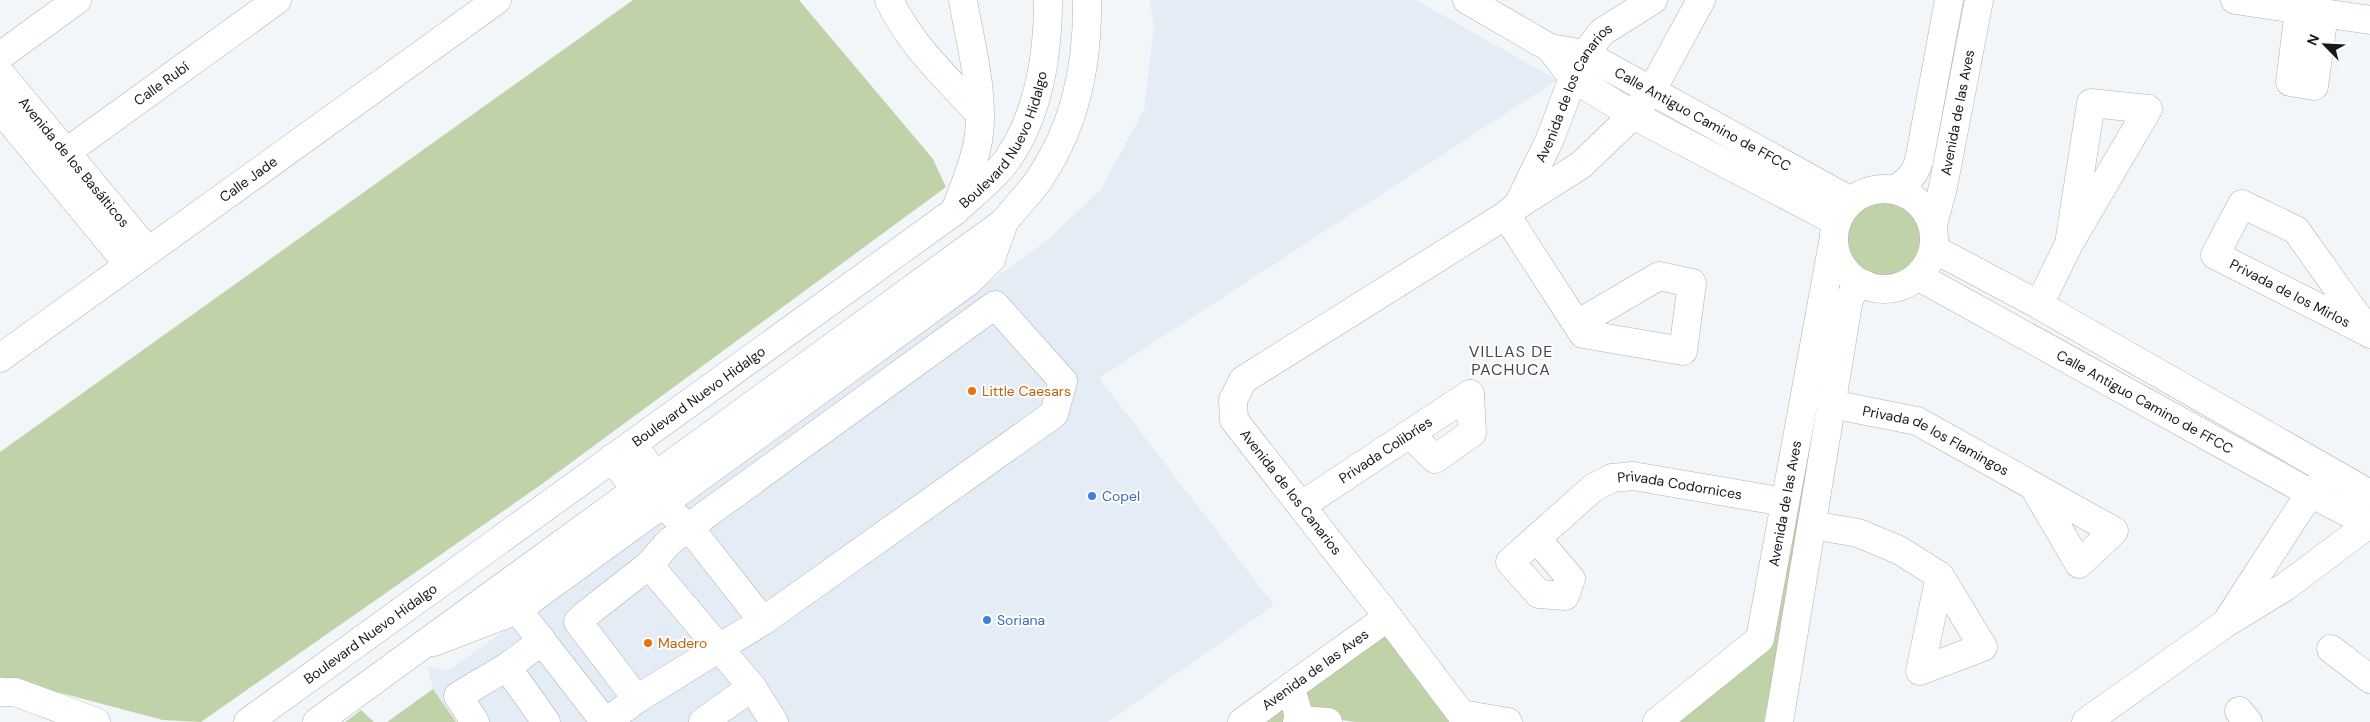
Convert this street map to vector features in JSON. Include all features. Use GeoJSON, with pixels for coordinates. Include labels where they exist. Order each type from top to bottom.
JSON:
{"type":"FeatureCollection","features":[{"type":"Feature","properties":{"kind":"main road"},"geometry":{"type":"LineString","coordinates":[[0,56],[77,0]]}},
{"type":"Feature","properties":{"kind":"main road","name":"Calle Rubí"},"geometry":{"type":"LineString","coordinates":[[56,159],[277,0]]}},
{"type":"Feature","properties":{"kind":"main road","name":"Calle Jade"},"geometry":{"type":"LineString","coordinates":[[0,358],[497,0]]}},
{"type":"Feature","properties":{"kind":"main road"},"geometry":{"type":"LineString","coordinates":[[889,0],[901,25],[916,46],[979,112]]}},
{"type":"Feature","properties":{"kind":"main road"},"geometry":{"type":"LineString","coordinates":[[955,211],[970,170],[979,134],[975,75],[962,0]]}},
{"type":"Feature","properties":{"kind":"main road","name":"Boulevard Nuevo Hidalgo"},"geometry":{"type":"LineString","coordinates":[[248,722],[955,211],[1006,161],[1026,126],[1044,70],[1048,0]]}},
{"type":"Feature","properties":{"kind":"main road"},"geometry":{"type":"LineString","coordinates":[[509,599],[646,484],[1004,222],[1038,181],[1060,144],[1080,84],[1087,34],[1087,0]]}},
{"type":"Feature","properties":{"kind":"main road","name":"Calle Antiguo Camino de FFCC"},"geometry":{"type":"LineString","coordinates":[[1467,0],[1579,66],[1633,115],[1841,220]]}},
{"type":"Feature","properties":{"kind":"main road","name":"Avenida de los Canarios"},"geometry":{"type":"LineString","coordinates":[[1512,210],[1550,139],[1579,66],[1602,32],[1652,0]]}},
{"type":"Feature","properties":{"kind":"main road","name":"Avenida de los Canarios"},"geometry":{"type":"LineString","coordinates":[[1459,718],[1388,617],[1234,420],[1233,400],[1243,380],[1581,165],[1633,115],[1652,90],[1701,0]]}},
{"type":"Feature","properties":{"kind":"main road","name":"Avenida de las Aves"},"geometry":{"type":"LineString","coordinates":[[1895,190],[1907,182],[1916,171],[1919,161],[1949,0]]}},
{"type":"Feature","properties":{"kind":"main road","name":"Avenida de las Aves"},"geometry":{"type":"LineString","coordinates":[[1933,237],[1979,0]]}},
{"type":"Feature","properties":{"kind":"main road"},"geometry":{"type":"LineString","coordinates":[[2235,0],[2370,20]]}},
{"type":"Feature","properties":{"kind":"main road","name":"Calle Antiguo Camino de FFCC"},"geometry":{"type":"LineString","coordinates":[[1579,66],[1652,90],[1841,220]]}},
{"type":"Feature","properties":{"kind":"main road","name":"Avenida de los Basálticos"},"geometry":{"type":"LineString","coordinates":[[0,73],[56,159],[139,258]]}},
{"type":"Feature","properties":{"kind":"main road"},"geometry":{"type":"LineString","coordinates":[[2039,305],[2069,244],[2148,109],[2091,103],[2069,244]]}},
{"type":"Feature","properties":{"kind":"main road","name":"Avenida de los Basálticos"},"geometry":{"type":"LineString","coordinates":[[0,109],[56,159]]}},
{"type":"Feature","properties":{"kind":"main road"},"geometry":{"type":"LineString","coordinates":[[1550,139],[1556,151],[1566,160],[1581,165]]}},
{"type":"Feature","properties":{"kind":"main road"},"geometry":{"type":"LineString","coordinates":[[1872,190],[1895,190],[1916,200],[1926,211],[1933,237],[1928,264],[1919,277],[1898,288],[1874,289],[1852,279],[1842,267],[1836,253],[1841,220],[1872,190]]}},
{"type":"Feature","properties":{"kind":"main road","name":"Privada de los Mirlos"},"geometry":{"type":"LineString","coordinates":[[2242,204],[2296,230],[2370,334],[2214,255],[2242,204]]}},
{"type":"Feature","properties":{"kind":"main road"},"geometry":{"type":"LineString","coordinates":[[1512,210],[1577,324]]}},
{"type":"Feature","properties":{"kind":"main road","name":"Avenida de las Aves"},"geometry":{"type":"LineString","coordinates":[[1760,638],[1784,502],[1841,220]]}},
{"type":"Feature","properties":{"kind":"main road"},"geometry":{"type":"LineString","coordinates":[[317,722],[419,648],[509,599],[662,505],[968,282],[991,260],[1004,222]]}},
{"type":"Feature","properties":{"kind":"main road"},"geometry":{"type":"LineString","coordinates":[[1933,237],[2039,305],[2370,494]]}},
{"type":"Feature","properties":{"kind":"main road"},"geometry":{"type":"LineString","coordinates":[[509,599],[606,722],[637,699],[763,621],[1054,414],[1063,381],[995,305],[995,279],[991,260]]}},
{"type":"Feature","properties":{"kind":"main road","name":"Calle Antiguo Camino de FFCC"},"geometry":{"type":"LineString","coordinates":[[1919,277],[2310,494],[2369,524]]}},
{"type":"Feature","properties":{"kind":"main road"},"geometry":{"type":"LineString","coordinates":[[1779,722],[1848,304],[1851,293],[1857,287],[1864,284]]}},
{"type":"Feature","properties":{"kind":"main road"},"geometry":{"type":"LineString","coordinates":[[637,699],[578,622],[649,565],[669,542],[995,305]]}},
{"type":"Feature","properties":{"kind":"main road","name":"Privada Colibríes"},"geometry":{"type":"LineString","coordinates":[[1302,505],[1410,434],[1435,460],[1472,433],[1470,394]]}},
{"type":"Feature","properties":{"kind":"main road","name":"Privada de los Flamingos"},"geometry":{"type":"LineString","coordinates":[[1831,404],[1917,421],[2035,489]]}},
{"type":"Feature","properties":{"kind":"main road"},"geometry":{"type":"LineString","coordinates":[[623,451],[662,505],[689,528],[763,621]]}},
{"type":"Feature","properties":{"kind":"main road"},"geometry":{"type":"LineString","coordinates":[[2226,623],[2310,494],[2333,474]]}},
{"type":"Feature","properties":{"kind":"main road","name":"Privada Codornices"},"geometry":{"type":"LineString","coordinates":[[1536,539],[1593,488],[1612,478],[1633,476],[1784,502]]}},
{"type":"Feature","properties":{"kind":"main road"},"geometry":{"type":"LineString","coordinates":[[2086,722],[2226,623],[2285,587],[2369,524]]}},
{"type":"Feature","properties":{"kind":"main road"},"geometry":{"type":"LineString","coordinates":[[1812,526],[1858,533],[1900,550],[1940,576]]}},
{"type":"Feature","properties":{"kind":"main road"},"geometry":{"type":"LineString","coordinates":[[649,565],[752,687],[774,722]]}},
{"type":"Feature","properties":{"kind":"main road"},"geometry":{"type":"LineString","coordinates":[[2262,565],[2270,578],[2285,587]]}},
{"type":"Feature","properties":{"kind":"main road","name":"Avenida de las Aves"},"geometry":{"type":"LineString","coordinates":[[1242,722],[1388,617]]}},
{"type":"Feature","properties":{"kind":"main road"},"geometry":{"type":"LineString","coordinates":[[1658,722],[1760,638],[1792,642]]}},
{"type":"Feature","properties":{"kind":"main road"},"geometry":{"type":"LineString","coordinates":[[475,722],[458,696],[507,667],[542,641]]}},
{"type":"Feature","properties":{"kind":"main road"},"geometry":{"type":"LineString","coordinates":[[2331,649],[2370,679]]}},
{"type":"Feature","properties":{"kind":"main road"},"geometry":{"type":"LineString","coordinates":[[507,667],[546,722]]}},
{"type":"Feature","properties":{"kind":"main road"},"geometry":{"type":"LineString","coordinates":[[703,722],[752,687]]}},
{"type":"Feature","properties":{"kind":"main road"},"geometry":{"type":"LineString","coordinates":[[1291,688],[1298,721],[1328,722]]}},
{"type":"Feature","properties":{"kind":"main road"},"geometry":{"type":"LineString","coordinates":[[0,692],[16,692],[96,722]]}},
{"type":"Feature","properties":{"kind":"main road"},"geometry":{"type":"LineString","coordinates":[[1459,718],[1508,722]]}},
{"type":"Feature","properties":{"kind":"shaded area"},"geometry":{"type":"Polygon","coordinates":[[[1150,0],[1416,0],[1557,80],[1099,378],[1274,605],[1108,722],[456,722],[433,689],[427,666],[448,671],[1049,239],[1101,189],[1144,110],[1154,26],[1150,0]]]}},
{"type":"Feature","properties":{"kind":"green space"},"geometry":{"type":"Polygon","coordinates":[[[633,0],[799,0],[933,159],[946,187],[542,484],[201,722],[163,720],[0,677],[0,452],[633,0]]]}},
{"type":"Feature","properties":{"kind":"green space"},"geometry":{"type":"Polygon","coordinates":[[[1891,198],[1917,211],[1929,232],[1924,262],[1912,275],[1880,287],[1850,273],[1764,722],[1666,722],[1764,643],[1841,225],[1857,208],[1875,201],[1891,198]]]}},
{"type":"Feature","properties":{"kind":"green space"},"geometry":{"type":"Polygon","coordinates":[[[1386,626],[1486,722],[1357,722],[1304,715],[1294,722],[1251,722],[1386,626]]]}},
{"type":"Feature","properties":{"kind":"green space"},"geometry":{"type":"Polygon","coordinates":[[[433,689],[456,722],[387,722],[433,689]]]}},
{"type":"Feature","properties":{"kind":"green space"},"geometry":{"type":"Polygon","coordinates":[[[361,710],[374,722],[345,722],[361,710]]]}},
{"type":"Feature","properties":{"kind":"place","name":"Little Caesars"},"geometry":{"type":"Point","coordinates":[972,391]}},
{"type":"Feature","properties":{"kind":"place","name":"Copel"},"geometry":{"type":"Point","coordinates":[1092,496]}},
{"type":"Feature","properties":{"kind":"place","name":"Soriana"},"geometry":{"type":"Point","coordinates":[987,620]}},
{"type":"Feature","properties":{"kind":"place","name":"Madero"},"geometry":{"type":"Point","coordinates":[648,643]}},
{"type":"Feature","properties":{"kind":"district","name":"VILLAS DE PACHUCA"},"geometry":{"type":"Point","coordinates":[1511,360]}}]}
